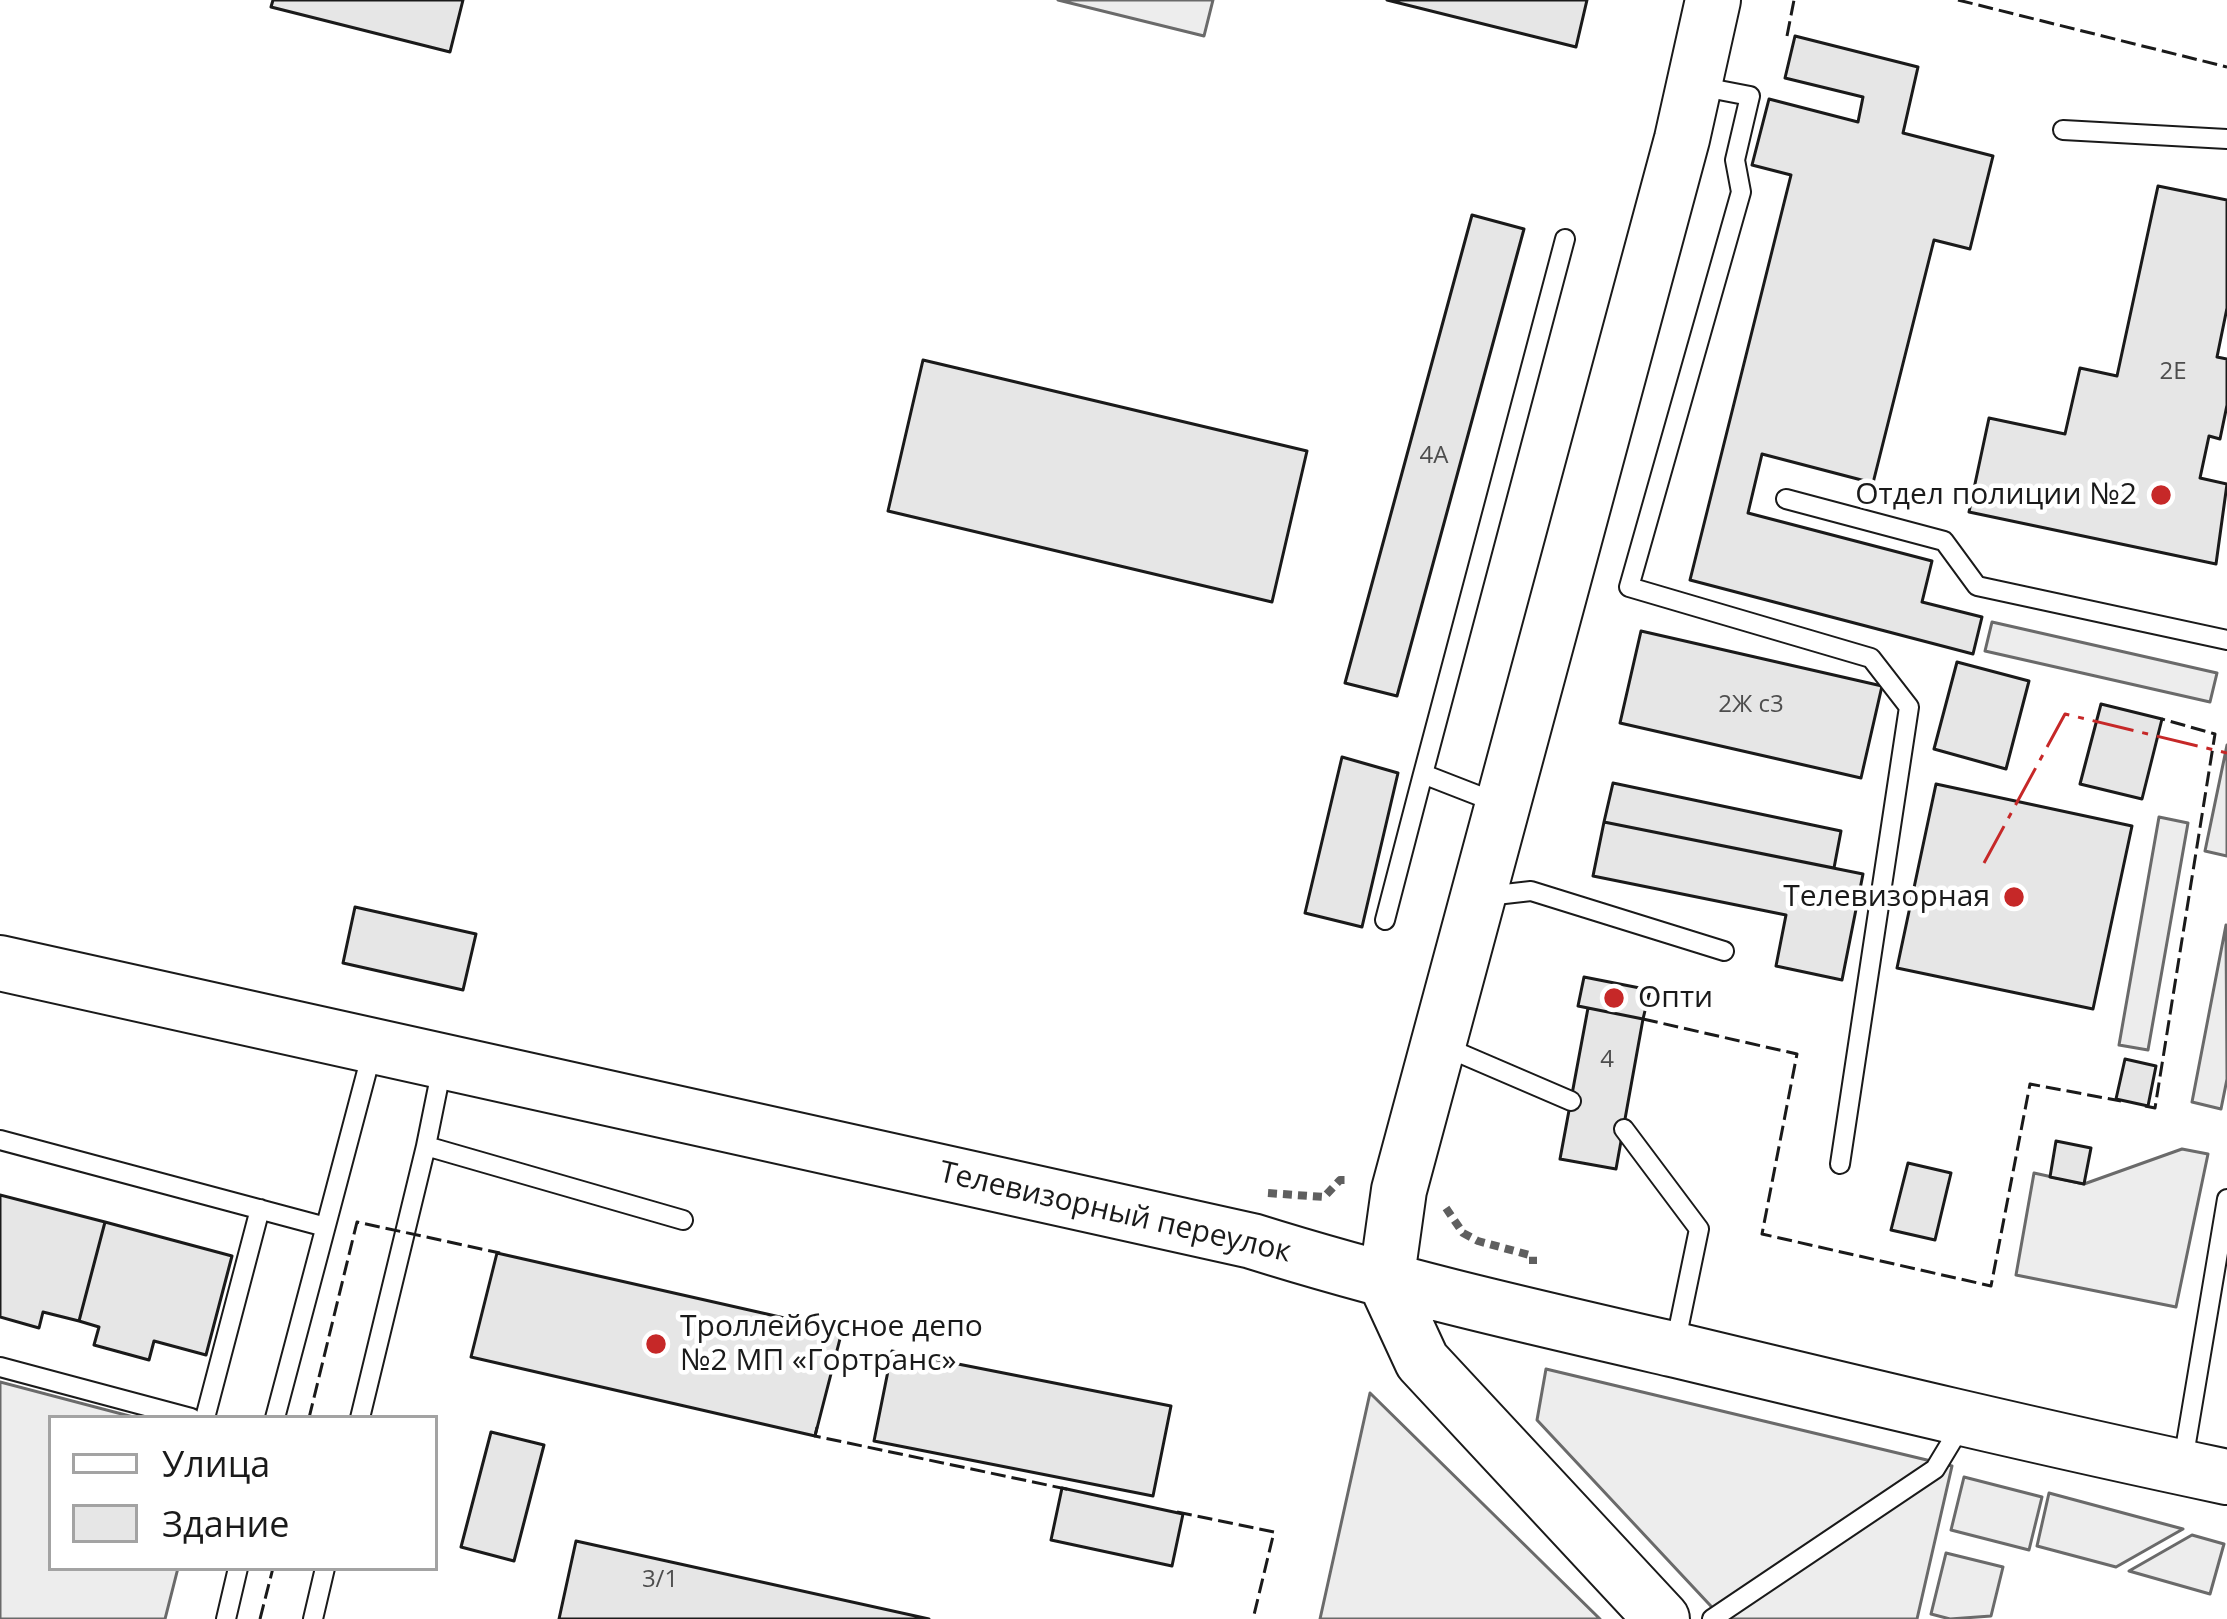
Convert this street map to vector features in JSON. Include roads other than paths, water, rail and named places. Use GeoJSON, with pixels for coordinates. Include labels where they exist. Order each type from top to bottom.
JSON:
{"type":"FeatureCollection","features":[{"type":"Feature","properties":{"kind":"street"},"geometry":{"type":"LineString","coordinates":[[1662,1619],[1422,1361],[1385,1283],[1399,1190],[1696,85],[1713,0]]}},
{"type":"Feature","properties":{"kind":"street","name":"Телевизорный переулок"},"geometry":{"type":"LineString","coordinates":[[0,963],[1252,1240],[1385,1283],[1964,1422],[2204,1472]]}},
{"type":"Feature","properties":{"kind":"lane"},"geometry":{"type":"LineString","coordinates":[[1696,85],[1750,96],[1735,160],[1742,192],[1629,587],[1871,658],[1909,707],[1840,1165]]}},
{"type":"Feature","properties":{"kind":"lane"},"geometry":{"type":"LineString","coordinates":[[2062,130],[2227,139]]}},
{"type":"Feature","properties":{"kind":"lane"},"geometry":{"type":"LineString","coordinates":[[1384,920],[1565,239]]}},
{"type":"Feature","properties":{"kind":"lane"},"geometry":{"type":"LineString","coordinates":[[1786,499],[1943,541],[1977,586],[2227,640]]}},
{"type":"Feature","properties":{"kind":"lane"},"geometry":{"type":"LineString","coordinates":[[1423,774],[1500,803]]}},
{"type":"Feature","properties":{"kind":"lane"},"geometry":{"type":"LineString","coordinates":[[1478,897],[1532,891],[1724,951]]}},
{"type":"Feature","properties":{"kind":"lane"},"geometry":{"type":"LineString","coordinates":[[1440,1044],[1570,1101]]}},
{"type":"Feature","properties":{"kind":"lane"},"geometry":{"type":"LineString","coordinates":[[276,1415],[373,1047]]}},
{"type":"Feature","properties":{"kind":"lane"},"geometry":{"type":"LineString","coordinates":[[362,1415],[443,1062]]}},
{"type":"Feature","properties":{"kind":"lane"},"geometry":{"type":"LineString","coordinates":[[1624,1129],[1699,1229],[1674,1350]]}},
{"type":"Feature","properties":{"kind":"lane"},"geometry":{"type":"LineString","coordinates":[[0,1140],[322,1226]]}},
{"type":"Feature","properties":{"kind":"lane"},"geometry":{"type":"LineString","coordinates":[[426,1146],[683,1220]]}},
{"type":"Feature","properties":{"kind":"lane"},"geometry":{"type":"LineString","coordinates":[[2204,1472],[2227,1199]]}},
{"type":"Feature","properties":{"kind":"lane"},"geometry":{"type":"LineString","coordinates":[[206,1415],[260,1209]]}},
{"type":"Feature","properties":{"kind":"lane"},"geometry":{"type":"LineString","coordinates":[[0,1367],[180,1415]]}},
{"type":"Feature","properties":{"kind":"lane"},"geometry":{"type":"LineString","coordinates":[[1712,1619],[1935,1469],[1964,1422]]}},
{"type":"Feature","properties":{"kind":"lane"},"geometry":{"type":"LineString","coordinates":[[226,1619],[237,1571]]}},
{"type":"Feature","properties":{"kind":"lane"},"geometry":{"type":"LineString","coordinates":[[313,1619],[324,1571]]}},
{"type":"Feature","properties":{"kind":"place","name":"Отдел полиции №2"},"geometry":{"type":"Point","coordinates":[2161,495]}},
{"type":"Feature","properties":{"kind":"place","name":"Телевизорная"},"geometry":{"type":"Point","coordinates":[2014,897]}},
{"type":"Feature","properties":{"kind":"place","name":"Опти"},"geometry":{"type":"Point","coordinates":[1614,998]}},
{"type":"Feature","properties":{"kind":"place","name":"Троллейбусное депо №2 МП «Гортранс»"},"geometry":{"type":"Point","coordinates":[656,1344]}}]}
